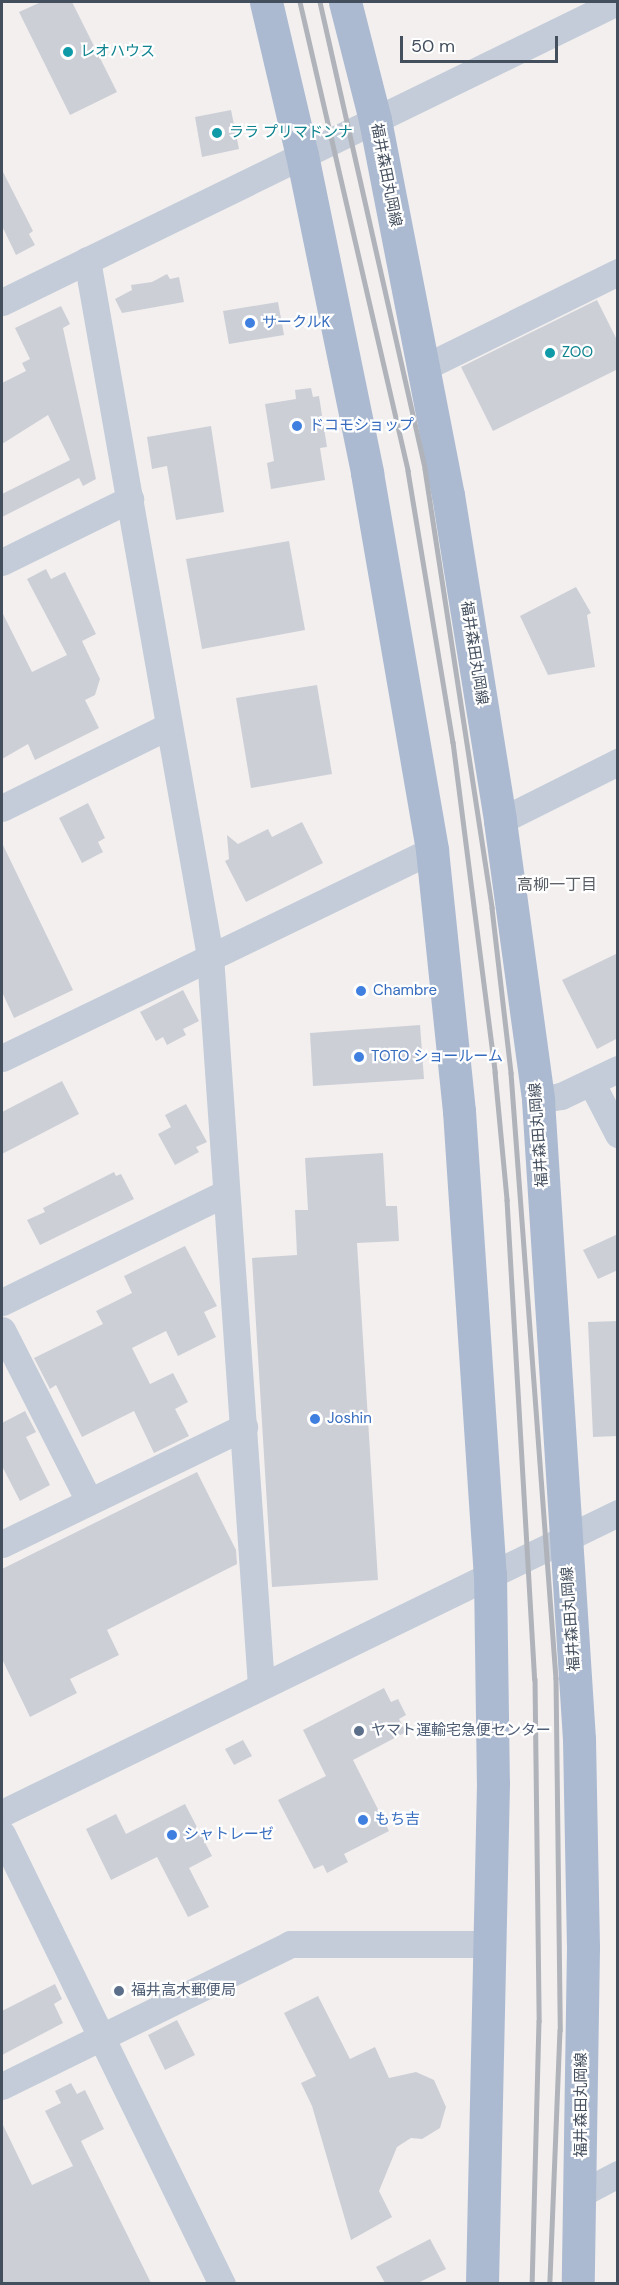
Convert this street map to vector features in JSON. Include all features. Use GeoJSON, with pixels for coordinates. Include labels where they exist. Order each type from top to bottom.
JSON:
{"type":"FeatureCollection","features":[{"type":"Feature","properties":{"kind":"main road"},"geometry":{"type":"LineString","coordinates":[[266,2],[303,155],[367,473],[432,850],[459,1111],[490,1574],[491,1944],[482,2283]]}},
{"type":"Feature","properties":{"kind":"main road","name":"福井森田丸岡線"},"geometry":{"type":"LineString","coordinates":[[345,2],[375,120],[424,367],[501,821],[538,1100],[579,1739],[582,2193],[578,2283]]}},
{"type":"Feature","properties":{"kind":"street"},"geometry":{"type":"LineString","coordinates":[[2,302],[617,2]]}},
{"type":"Feature","properties":{"kind":"street"},"geometry":{"type":"LineString","coordinates":[[87,260],[210,956],[261,1685]]}},
{"type":"Feature","properties":{"kind":"street"},"geometry":{"type":"LineString","coordinates":[[424,367],[618,272]]}},
{"type":"Feature","properties":{"kind":"street"},"geometry":{"type":"LineString","coordinates":[[2,562],[130,499]]}},
{"type":"Feature","properties":{"kind":"street"},"geometry":{"type":"LineString","coordinates":[[2,808],[169,726]]}},
{"type":"Feature","properties":{"kind":"street"},"geometry":{"type":"LineString","coordinates":[[501,821],[618,762]]}},
{"type":"Feature","properties":{"kind":"street"},"geometry":{"type":"LineString","coordinates":[[2,1058],[432,850]]}},
{"type":"Feature","properties":{"kind":"street"},"geometry":{"type":"LineString","coordinates":[[538,1100],[561,1096],[618,1069]]}},
{"type":"Feature","properties":{"kind":"street"},"geometry":{"type":"LineString","coordinates":[[591,1082],[618,1134]]}},
{"type":"Feature","properties":{"kind":"street"},"geometry":{"type":"LineString","coordinates":[[2,1302],[225,1193]]}},
{"type":"Feature","properties":{"kind":"street"},"geometry":{"type":"LineString","coordinates":[[2,1330],[89,1501]]}},
{"type":"Feature","properties":{"kind":"street"},"geometry":{"type":"LineString","coordinates":[[2,1544],[243,1426]]}},
{"type":"Feature","properties":{"kind":"street"},"geometry":{"type":"LineString","coordinates":[[2,1813],[618,1513]]}},
{"type":"Feature","properties":{"kind":"street"},"geometry":{"type":"LineString","coordinates":[[2,1834],[222,2283]]}},
{"type":"Feature","properties":{"kind":"street"},"geometry":{"type":"LineString","coordinates":[[2,2086],[290,1944],[491,1944]]}},
{"type":"Feature","properties":{"kind":"street"},"geometry":{"type":"LineString","coordinates":[[582,2193],[618,2174]]}},
{"type":"Feature","properties":{"kind":"building","name":"レオハウス"},"geometry":{"type":"Polygon","coordinates":[[[41,2],[72,2],[117,92],[70,115],[19,12],[41,2]]]}},
{"type":"Feature","properties":{"kind":"building","name":"ララ プリマドンナ"},"geometry":{"type":"Polygon","coordinates":[[[231,110],[239,149],[202,157],[195,117],[231,110]]]}},
{"type":"Feature","properties":{"kind":"building"},"geometry":{"type":"Polygon","coordinates":[[[2,170],[33,231],[29,234],[35,245],[16,255],[2,226],[2,170]]]}},
{"type":"Feature","properties":{"kind":"building"},"geometry":{"type":"Polygon","coordinates":[[[167,274],[170,279],[179,277],[184,302],[122,313],[115,299],[132,290],[131,285],[152,282],[167,274]]]}},
{"type":"Feature","properties":{"kind":"building","name":"ZOO"},"geometry":{"type":"Polygon","coordinates":[[[597,300],[618,342],[618,369],[493,431],[461,367],[597,300]]]}},
{"type":"Feature","properties":{"kind":"building"},"geometry":{"type":"Polygon","coordinates":[[[278,302],[284,335],[229,344],[223,311],[278,302]]]}},
{"type":"Feature","properties":{"kind":"building"},"geometry":{"type":"Polygon","coordinates":[[[61,306],[70,324],[63,328],[96,479],[83,486],[79,478],[2,517],[2,494],[70,460],[48,415],[2,444],[2,383],[26,371],[22,363],[30,359],[15,328],[61,306]]]}},
{"type":"Feature","properties":{"kind":"building"},"geometry":{"type":"Polygon","coordinates":[[[311,388],[313,397],[319,396],[327,447],[320,448],[325,480],[271,489],[267,463],[274,461],[265,404],[296,399],[295,390],[311,388]]]}},
{"type":"Feature","properties":{"kind":"building"},"geometry":{"type":"Polygon","coordinates":[[[211,426],[224,512],[176,520],[167,466],[152,469],[147,437],[211,426]]]}},
{"type":"Feature","properties":{"kind":"building"},"geometry":{"type":"Polygon","coordinates":[[[289,541],[305,630],[202,649],[186,559],[289,541]]]}},
{"type":"Feature","properties":{"kind":"building"},"geometry":{"type":"Polygon","coordinates":[[[46,569],[51,579],[65,572],[96,634],[82,641],[100,679],[95,695],[85,700],[99,728],[35,760],[28,744],[2,759],[2,612],[32,672],[67,655],[27,579],[46,569]]]}},
{"type":"Feature","properties":{"kind":"building"},"geometry":{"type":"Polygon","coordinates":[[[576,587],[591,613],[587,615],[595,667],[548,675],[520,616],[576,587]]]}},
{"type":"Feature","properties":{"kind":"building"},"geometry":{"type":"Polygon","coordinates":[[[317,685],[332,774],[251,788],[236,698],[317,685]]]}},
{"type":"Feature","properties":{"kind":"building"},"geometry":{"type":"Polygon","coordinates":[[[88,803],[105,838],[98,842],[103,852],[82,863],[59,818],[88,803]]]}},
{"type":"Feature","properties":{"kind":"building"},"geometry":{"type":"Polygon","coordinates":[[[302,822],[323,863],[246,902],[225,861],[229,859],[227,835],[238,844],[268,829],[272,837],[302,822]]]}},
{"type":"Feature","properties":{"kind":"building"},"geometry":{"type":"Polygon","coordinates":[[[2,843],[73,990],[14,1018],[2,992],[2,843]]]}},
{"type":"Feature","properties":{"kind":"building"},"geometry":{"type":"Polygon","coordinates":[[[618,953],[618,1038],[597,1049],[562,980],[618,953]]]}},
{"type":"Feature","properties":{"kind":"building"},"geometry":{"type":"Polygon","coordinates":[[[183,990],[199,1021],[183,1029],[186,1035],[167,1045],[163,1037],[156,1041],[140,1012],[183,990]]]}},
{"type":"Feature","properties":{"kind":"building"},"geometry":{"type":"Polygon","coordinates":[[[420,1025],[424,1079],[313,1086],[310,1033],[420,1025]]]}},
{"type":"Feature","properties":{"kind":"building"},"geometry":{"type":"Polygon","coordinates":[[[62,1081],[79,1114],[2,1154],[2,1112],[62,1081]]]}},
{"type":"Feature","properties":{"kind":"building"},"geometry":{"type":"Polygon","coordinates":[[[186,1104],[207,1142],[196,1147],[199,1152],[175,1165],[158,1134],[171,1127],[165,1115],[186,1104]]]}},
{"type":"Feature","properties":{"kind":"building","name":"Joshin"},"geometry":{"type":"Polygon","coordinates":[[[383,1153],[386,1206],[397,1206],[399,1241],[357,1243],[378,1580],[272,1587],[252,1258],[297,1255],[295,1210],[308,1210],[305,1158],[383,1153]]]}},
{"type":"Feature","properties":{"kind":"building"},"geometry":{"type":"Polygon","coordinates":[[[114,1172],[116,1176],[121,1174],[134,1199],[40,1245],[27,1220],[45,1212],[43,1208],[114,1172]]]}},
{"type":"Feature","properties":{"kind":"building"},"geometry":{"type":"Polygon","coordinates":[[[618,1234],[618,1270],[598,1279],[583,1250],[618,1234]]]}},
{"type":"Feature","properties":{"kind":"building"},"geometry":{"type":"Polygon","coordinates":[[[185,1246],[217,1306],[204,1312],[216,1337],[178,1356],[166,1331],[132,1348],[150,1384],[173,1373],[188,1402],[175,1409],[189,1436],[154,1453],[134,1411],[82,1437],[56,1385],[50,1389],[34,1358],[103,1324],[96,1311],[132,1293],[124,1276],[185,1246]]]}},
{"type":"Feature","properties":{"kind":"building"},"geometry":{"type":"Polygon","coordinates":[[[618,1321],[618,1436],[593,1437],[588,1322],[618,1321]]]}},
{"type":"Feature","properties":{"kind":"building"},"geometry":{"type":"Polygon","coordinates":[[[25,1411],[36,1432],[26,1437],[50,1485],[20,1501],[2,1466],[2,1423],[25,1411]]]}},
{"type":"Feature","properties":{"kind":"building"},"geometry":{"type":"Polygon","coordinates":[[[197,1472],[236,1550],[237,1564],[107,1630],[119,1655],[70,1679],[77,1693],[30,1717],[2,1659],[2,1569],[197,1472]]]}},
{"type":"Feature","properties":{"kind":"building"},"geometry":{"type":"Polygon","coordinates":[[[384,1688],[391,1702],[398,1699],[406,1715],[399,1719],[406,1732],[353,1760],[389,1831],[344,1854],[348,1862],[327,1873],[323,1865],[314,1869],[278,1800],[326,1776],[303,1730],[384,1688]]]}},
{"type":"Feature","properties":{"kind":"building"},"geometry":{"type":"Polygon","coordinates":[[[243,1740],[252,1756],[234,1765],[225,1749],[243,1740]]]}},
{"type":"Feature","properties":{"kind":"building"},"geometry":{"type":"Polygon","coordinates":[[[185,1804],[212,1856],[189,1868],[209,1907],[188,1917],[157,1857],[111,1880],[86,1829],[116,1814],[126,1834],[185,1804]]]}},
{"type":"Feature","properties":{"kind":"building"},"geometry":{"type":"Polygon","coordinates":[[[55,1984],[62,1999],[54,2004],[63,2023],[2,2055],[2,2011],[55,1984]]]}},
{"type":"Feature","properties":{"kind":"building"},"geometry":{"type":"Polygon","coordinates":[[[318,1996],[350,2059],[375,2047],[389,2078],[416,2072],[434,2080],[446,2107],[440,2128],[422,2139],[411,2138],[397,2147],[379,2191],[392,2217],[351,2240],[312,2106],[301,2083],[316,2076],[284,2013],[318,1996]]]}},
{"type":"Feature","properties":{"kind":"building"},"geometry":{"type":"Polygon","coordinates":[[[177,2020],[195,2055],[165,2070],[148,2035],[177,2020]]]}},
{"type":"Feature","properties":{"kind":"building"},"geometry":{"type":"Polygon","coordinates":[[[71,2083],[77,2094],[85,2090],[104,2129],[81,2141],[151,2283],[2,2283],[2,2123],[32,2185],[73,2166],[45,2111],[61,2103],[55,2091],[71,2083]]]}},
{"type":"Feature","properties":{"kind":"building"},"geometry":{"type":"Polygon","coordinates":[[[430,2239],[446,2269],[418,2283],[385,2283],[376,2267],[430,2239]]]}},
{"type":"Feature","properties":{"kind":"railway"},"geometry":{"type":"LineString","coordinates":[[300,2],[408,471],[453,742],[495,1072],[507,1200],[535,1679],[539,2021],[532,2284]]}},
{"type":"Feature","properties":{"kind":"railway"},"geometry":{"type":"LineString","coordinates":[[320,2],[425,469],[492,908],[511,1073],[556,1678],[560,2030],[550,2284]]}},
{"type":"Feature","properties":{"kind":"place","name":"レオハウス"},"geometry":{"type":"Point","coordinates":[68,52]}},
{"type":"Feature","properties":{"kind":"place","name":"ララ プリマドンナ"},"geometry":{"type":"Point","coordinates":[217,133]}},
{"type":"Feature","properties":{"kind":"place","name":"サークルK"},"geometry":{"type":"Point","coordinates":[250,323]}},
{"type":"Feature","properties":{"kind":"place","name":"ZOO"},"geometry":{"type":"Point","coordinates":[550,353]}},
{"type":"Feature","properties":{"kind":"place","name":"ドコモショップ"},"geometry":{"type":"Point","coordinates":[297,426]}},
{"type":"Feature","properties":{"kind":"place","name":"Chambre"},"geometry":{"type":"Point","coordinates":[361,991]}},
{"type":"Feature","properties":{"kind":"place","name":"TOTO ショールーム"},"geometry":{"type":"Point","coordinates":[359,1057]}},
{"type":"Feature","properties":{"kind":"place","name":"Joshin"},"geometry":{"type":"Point","coordinates":[315,1419]}},
{"type":"Feature","properties":{"kind":"place","name":"ヤマト運輸宅急便センター"},"geometry":{"type":"Point","coordinates":[359,1731]}},
{"type":"Feature","properties":{"kind":"place","name":"もち吉"},"geometry":{"type":"Point","coordinates":[363,1820]}},
{"type":"Feature","properties":{"kind":"place","name":"シャトレーゼ"},"geometry":{"type":"Point","coordinates":[172,1835]}},
{"type":"Feature","properties":{"kind":"place","name":"福井高木郵便局"},"geometry":{"type":"Point","coordinates":[119,1991]}},
{"type":"Feature","properties":{"kind":"district","name":"高柳一丁目"},"geometry":{"type":"Point","coordinates":[557,885]}}]}
